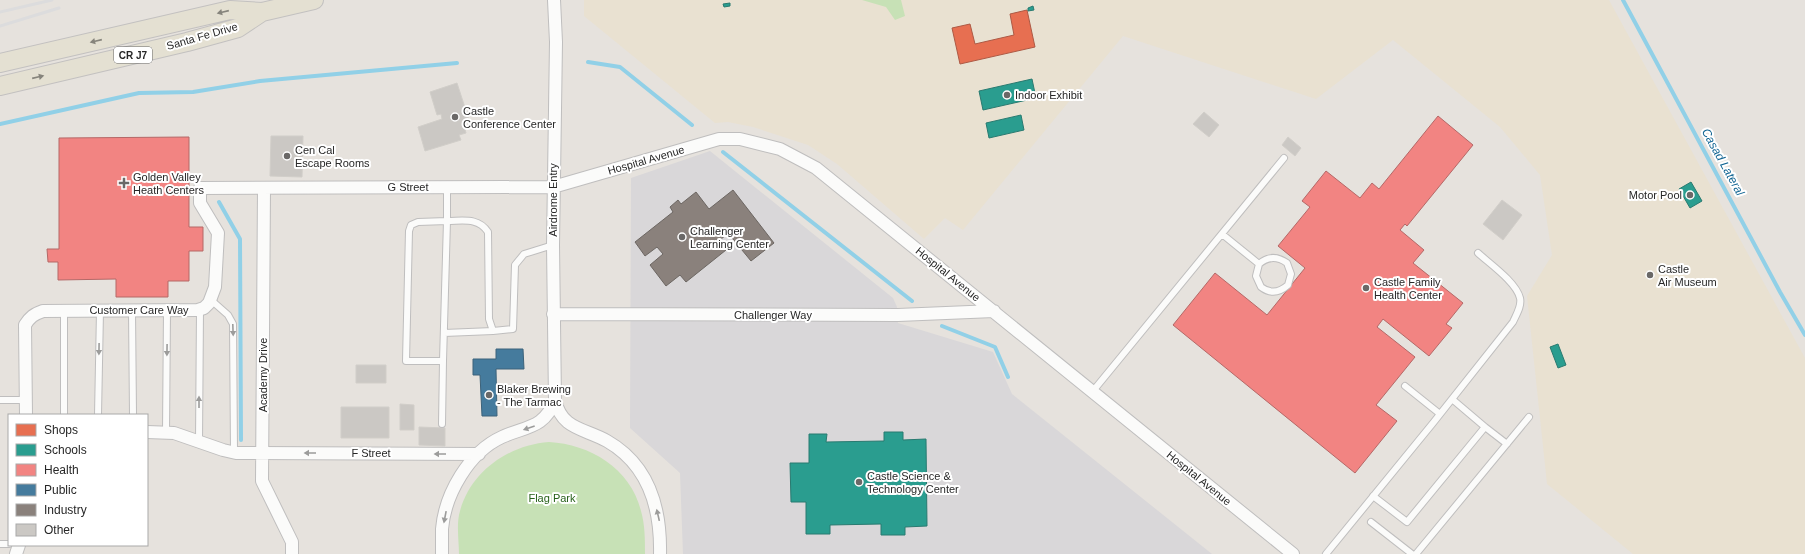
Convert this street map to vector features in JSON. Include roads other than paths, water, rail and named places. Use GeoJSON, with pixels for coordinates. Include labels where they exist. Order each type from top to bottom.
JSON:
{"type":"FeatureCollection","features":[{"type":"Feature","properties":{"kind":"main road","name":"Santa Fe Drive"},"geometry":{"type":"LineString","coordinates":[[0,63],[230,10],[262,12],[314,0]]}},
{"type":"Feature","properties":{"kind":"main road","name":"Santa Fe Drive"},"geometry":{"type":"LineString","coordinates":[[0,86],[187,42],[238,28],[262,12]]}},
{"type":"Feature","properties":{"kind":"street","name":"Airdrome Entry"},"geometry":{"type":"LineString","coordinates":[[554,0],[556,42],[553,186],[554,400]]}},
{"type":"Feature","properties":{"kind":"street","name":"Hospital Avenue"},"geometry":{"type":"LineString","coordinates":[[553,186],[719,139],[740,139],[780,149],[816,168],[1293,554]]}},
{"type":"Feature","properties":{"kind":"street","name":"G Street"},"geometry":{"type":"LineString","coordinates":[[264,188],[553,186]]}},
{"type":"Feature","properties":{"kind":"street"},"geometry":{"type":"LineString","coordinates":[[211,300],[215,287],[218,233],[200,203],[200,188],[264,188]]}},
{"type":"Feature","properties":{"kind":"street","name":"Academy Drive"},"geometry":{"type":"LineString","coordinates":[[264,188],[262,480],[292,542],[292,554]]}},
{"type":"Feature","properties":{"kind":"street","name":"Customer Care Way"},"geometry":{"type":"LineString","coordinates":[[26,414],[25,325],[34,314],[43,311],[200,310],[204,308],[211,300]]}},
{"type":"Feature","properties":{"kind":"street","name":"Challenger Way"},"geometry":{"type":"LineString","coordinates":[[553,314],[898,315],[994,311]]}},
{"type":"Feature","properties":{"kind":"street"},"geometry":{"type":"LineString","coordinates":[[442,554],[442,529],[450,495],[466,469],[479,454],[500,438],[539,423],[548,413],[554,400]]}},
{"type":"Feature","properties":{"kind":"street"},"geometry":{"type":"LineString","coordinates":[[554,400],[559,414],[567,423],[608,442],[617,448],[630,460],[640,474],[653,496],[658,514],[661,536],[660,554]]}},
{"type":"Feature","properties":{"kind":"street","name":"F Street"},"geometry":{"type":"LineString","coordinates":[[148,432],[174,433],[234,452],[479,454]]}},
{"type":"Feature","properties":{"kind":"lane"},"geometry":{"type":"LineString","coordinates":[[1093,391],[1284,158]]}},
{"type":"Feature","properties":{"kind":"lane"},"geometry":{"type":"LineString","coordinates":[[442,424],[447,187]]}},
{"type":"Feature","properties":{"kind":"lane"},"geometry":{"type":"LineString","coordinates":[[443,361],[406,361],[409,231],[412,225],[418,222],[474,221],[482,225],[488,232],[489,319],[493,331]]}},
{"type":"Feature","properties":{"kind":"lane"},"geometry":{"type":"LineString","coordinates":[[1222,234],[1260,264]]}},
{"type":"Feature","properties":{"kind":"lane"},"geometry":{"type":"LineString","coordinates":[[444,333],[513,329],[515,265],[524,254],[553,245]]}},
{"type":"Feature","properties":{"kind":"lane"},"geometry":{"type":"LineString","coordinates":[[1326,554],[1513,322],[1519,310],[1521,300],[1517,292],[1507,279],[1478,253]]}},
{"type":"Feature","properties":{"kind":"lane"},"geometry":{"type":"LineString","coordinates":[[1276,257],[1286,263],[1291,274],[1288,285],[1278,292],[1272,292],[1261,287],[1256,276],[1260,264],[1270,258],[1276,257]]}},
{"type":"Feature","properties":{"kind":"lane"},"geometry":{"type":"LineString","coordinates":[[211,300],[228,315],[233,324],[234,452]]}},
{"type":"Feature","properties":{"kind":"lane"},"geometry":{"type":"LineString","coordinates":[[98,414],[100,310]]}},
{"type":"Feature","properties":{"kind":"lane"},"geometry":{"type":"LineString","coordinates":[[199,441],[200,310]]}},
{"type":"Feature","properties":{"kind":"lane"},"geometry":{"type":"LineString","coordinates":[[64,311],[64,414]]}},
{"type":"Feature","properties":{"kind":"lane"},"geometry":{"type":"LineString","coordinates":[[132,311],[133,414]]}},
{"type":"Feature","properties":{"kind":"lane"},"geometry":{"type":"LineString","coordinates":[[166,432],[167,311]]}},
{"type":"Feature","properties":{"kind":"lane"},"geometry":{"type":"LineString","coordinates":[[1405,386],[1440,414]]}},
{"type":"Feature","properties":{"kind":"lane"},"geometry":{"type":"LineString","coordinates":[[1452,399],[1507,444]]}},
{"type":"Feature","properties":{"kind":"lane"},"geometry":{"type":"LineString","coordinates":[[0,400],[26,400]]}},
{"type":"Feature","properties":{"kind":"lane"},"geometry":{"type":"LineString","coordinates":[[1416,554],[1529,417]]}},
{"type":"Feature","properties":{"kind":"lane"},"geometry":{"type":"LineString","coordinates":[[1373,496],[1407,522],[1485,426]]}},
{"type":"Feature","properties":{"kind":"lane"},"geometry":{"type":"LineString","coordinates":[[1371,522],[1412,554]]}},
{"type":"Feature","properties":{"kind":"waterway","name":"Casad Lateral"},"geometry":{"type":"LineString","coordinates":[[1623,0],[1780,292],[1805,335]]}},
{"type":"Feature","properties":{"kind":"waterway"},"geometry":{"type":"LineString","coordinates":[[588,62],[620,67],[692,125]]}},
{"type":"Feature","properties":{"kind":"waterway"},"geometry":{"type":"LineString","coordinates":[[0,124],[139,93],[193,92],[260,81],[457,63]]}},
{"type":"Feature","properties":{"kind":"waterway"},"geometry":{"type":"LineString","coordinates":[[723,152],[912,301]]}},
{"type":"Feature","properties":{"kind":"waterway"},"geometry":{"type":"LineString","coordinates":[[219,202],[240,239],[241,440]]}},
{"type":"Feature","properties":{"kind":"waterway"},"geometry":{"type":"LineString","coordinates":[[942,326],[995,347],[1008,377]]}},
{"type":"Feature","properties":{"kind":"railway"},"geometry":{"type":"LineString","coordinates":[[0,12],[52,0]]}},
{"type":"Feature","properties":{"kind":"railway"},"geometry":{"type":"LineString","coordinates":[[0,26],[59,8]]}},
{"type":"Feature","properties":{"kind":"place","name":"Indoor Exhibit"},"geometry":{"type":"Point","coordinates":[1007,95]}},
{"type":"Feature","properties":{"kind":"place","name":"Castle Conference Center"},"geometry":{"type":"Point","coordinates":[455,117]}},
{"type":"Feature","properties":{"kind":"place","name":"Cen Cal Escape Rooms"},"geometry":{"type":"Point","coordinates":[287,156]}},
{"type":"Feature","properties":{"kind":"place","name":"Golden Valley Heath Centers"},"geometry":{"type":"Point","coordinates":[124,183]}},
{"type":"Feature","properties":{"kind":"place","name":"Motor Pool"},"geometry":{"type":"Point","coordinates":[1690,195]}},
{"type":"Feature","properties":{"kind":"place","name":"Challenger Learning Center"},"geometry":{"type":"Point","coordinates":[682,237]}},
{"type":"Feature","properties":{"kind":"place","name":"Castle Air Museum"},"geometry":{"type":"Point","coordinates":[1650,275]}},
{"type":"Feature","properties":{"kind":"place","name":"Castle Family Health Center"},"geometry":{"type":"Point","coordinates":[1366,288]}},
{"type":"Feature","properties":{"kind":"place","name":"Blaker Brewing - The Tarmac"},"geometry":{"type":"Point","coordinates":[489,395]}},
{"type":"Feature","properties":{"kind":"place","name":"Castle Science & Technology Center"},"geometry":{"type":"Point","coordinates":[859,482]}},
{"type":"Feature","properties":{"kind":"park label","name":"Flag Park"},"geometry":{"type":"Point","coordinates":[552,498]}}]}
